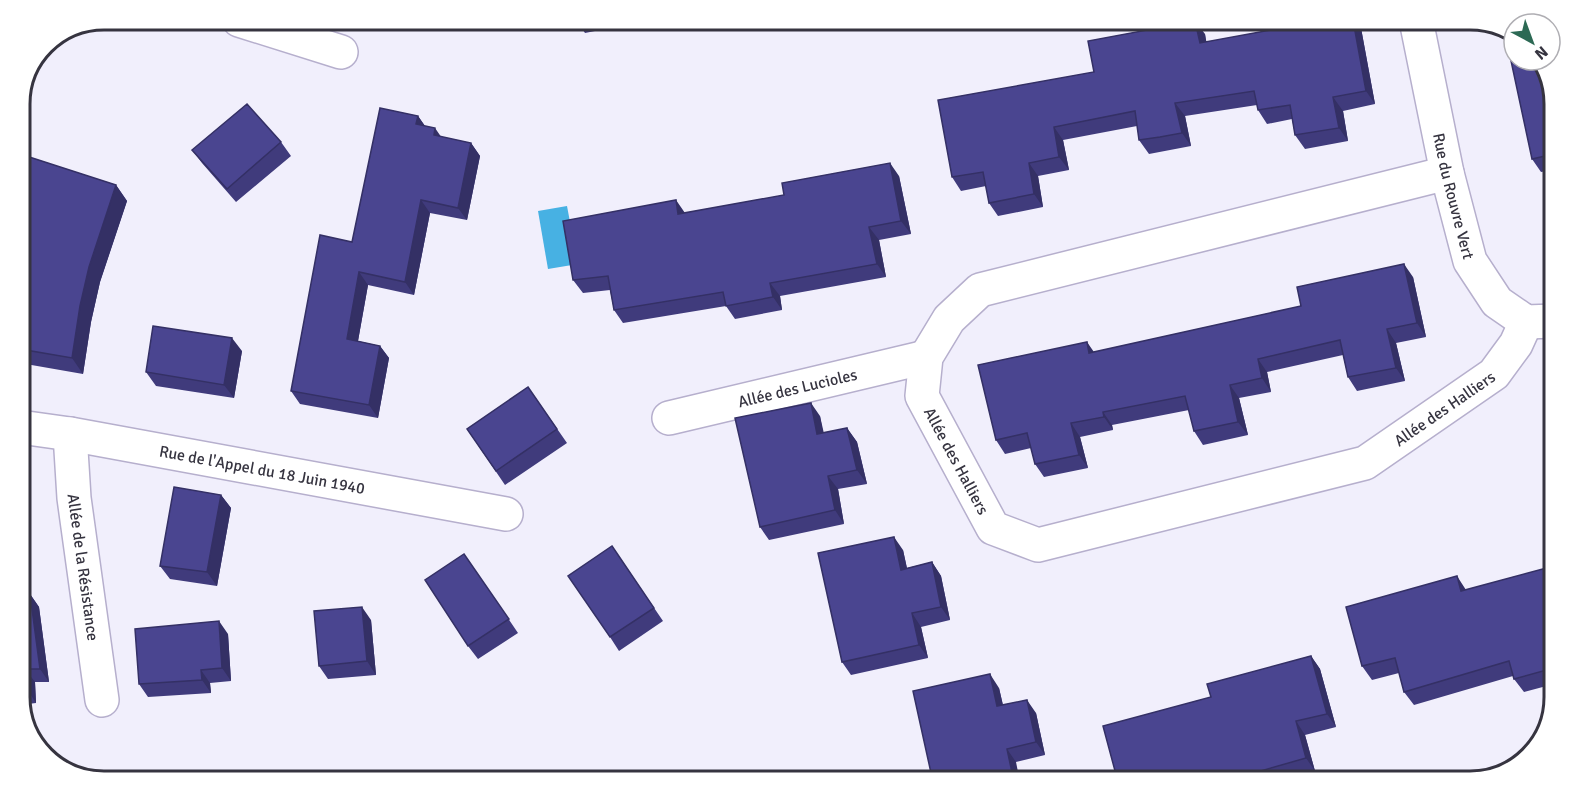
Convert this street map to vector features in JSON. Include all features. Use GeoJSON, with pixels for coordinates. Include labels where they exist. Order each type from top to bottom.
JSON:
{"type":"FeatureCollection","features":[{"type":"Feature","properties":{"kind":"street"},"geometry":{"type":"LineString","coordinates":[[271,30],[341,52]]}},
{"type":"Feature","properties":{"kind":"street","name":"Rue du Rouvre Vert"},"geometry":{"type":"LineString","coordinates":[[1418,30],[1447,172],[1470,261],[1497,302],[1540,322]]}},
{"type":"Feature","properties":{"kind":"street","name":"Allée des Halliers"},"geometry":{"type":"LineString","coordinates":[[1447,172],[980,290],[949,319],[926,357],[922,396],[993,528],[1038,545],[1365,463],[1494,374],[1516,344],[1540,322]]}},
{"type":"Feature","properties":{"kind":"street","name":"Allée des Lucioles"},"geometry":{"type":"LineString","coordinates":[[669,418],[926,357]]}},
{"type":"Feature","properties":{"kind":"street","name":"Rue de l'Appel du 18 Juin 1940"},"geometry":{"type":"LineString","coordinates":[[30,428],[506,514]]}},
{"type":"Feature","properties":{"kind":"street","name":"Allée de la Résistance"},"geometry":{"type":"LineString","coordinates":[[70,434],[74,498],[102,700]]}},
{"type":"Feature","properties":{"kind":"water"},"geometry":{"type":"Polygon","coordinates":[[[567,206],[578,264],[548,269],[538,211],[567,206]]]}},
{"type":"Feature","properties":{"kind":"building"},"geometry":{"type":"Polygon","coordinates":[[[1147,30],[1197,30],[1200,43],[1271,30],[1355,30],[1366,91],[1333,97],[1339,128],[1295,135],[1290,105],[1258,110],[1254,91],[1175,103],[1182,133],[1160,137],[1139,140],[1135,111],[1054,127],[1059,157],[1029,163],[1034,194],[989,203],[983,172],[952,177],[938,100],[1094,72],[1088,41],[1147,30]]]}},
{"type":"Feature","properties":{"kind":"building"},"geometry":{"type":"Polygon","coordinates":[[[1513,72],[1536,72],[1540,80],[1544,99],[1544,156],[1532,159],[1513,72]]]}},
{"type":"Feature","properties":{"kind":"building"},"geometry":{"type":"Polygon","coordinates":[[[247,104],[281,142],[227,189],[192,150],[247,104]]]}},
{"type":"Feature","properties":{"kind":"building"},"geometry":{"type":"Polygon","coordinates":[[[380,108],[418,116],[416,124],[435,128],[434,135],[471,143],[458,208],[421,200],[405,282],[359,272],[347,339],[380,346],[369,405],[291,391],[320,235],[352,242],[380,108]]]}},
{"type":"Feature","properties":{"kind":"building"},"geometry":{"type":"Polygon","coordinates":[[[30,157],[116,185],[89,267],[72,358],[30,351],[30,157]]]}},
{"type":"Feature","properties":{"kind":"building"},"geometry":{"type":"Polygon","coordinates":[[[890,163],[901,221],[869,227],[877,264],[770,283],[773,297],[726,306],[723,292],[614,310],[608,276],[573,280],[563,221],[676,200],[678,214],[784,195],[782,183],[890,163]]]}},
{"type":"Feature","properties":{"kind":"building"},"geometry":{"type":"Polygon","coordinates":[[[1404,264],[1417,323],[1387,329],[1396,368],[1348,377],[1340,340],[1258,359],[1262,378],[1230,385],[1238,422],[1194,431],[1185,396],[1103,412],[1104,417],[1071,423],[1079,455],[1035,464],[1027,433],[996,440],[978,365],[1087,342],[1089,353],[1301,306],[1297,287],[1404,264]]]}},
{"type":"Feature","properties":{"kind":"building"},"geometry":{"type":"Polygon","coordinates":[[[153,326],[232,338],[224,385],[146,372],[153,326]]]}},
{"type":"Feature","properties":{"kind":"building"},"geometry":{"type":"Polygon","coordinates":[[[528,387],[557,429],[496,471],[467,429],[528,387]]]}},
{"type":"Feature","properties":{"kind":"building"},"geometry":{"type":"Polygon","coordinates":[[[811,403],[817,434],[847,428],[857,470],[828,476],[835,510],[760,527],[735,418],[811,403]]]}},
{"type":"Feature","properties":{"kind":"building"},"geometry":{"type":"Polygon","coordinates":[[[174,487],[221,495],[207,572],[160,566],[174,487]]]}},
{"type":"Feature","properties":{"kind":"building"},"geometry":{"type":"Polygon","coordinates":[[[894,537],[901,570],[932,562],[941,607],[912,613],[919,645],[842,662],[818,553],[894,537]]]}},
{"type":"Feature","properties":{"kind":"building"},"geometry":{"type":"Polygon","coordinates":[[[612,546],[654,608],[610,637],[568,576],[612,546]]]}},
{"type":"Feature","properties":{"kind":"building"},"geometry":{"type":"Polygon","coordinates":[[[464,554],[509,619],[468,646],[425,580],[464,554]]]}},
{"type":"Feature","properties":{"kind":"building"},"geometry":{"type":"Polygon","coordinates":[[[1544,569],[1544,671],[1514,679],[1509,661],[1404,692],[1395,658],[1362,666],[1346,607],[1457,576],[1461,591],[1544,569]]]}},
{"type":"Feature","properties":{"kind":"building"},"geometry":{"type":"Polygon","coordinates":[[[30,594],[40,669],[30,669],[30,594]]]}},
{"type":"Feature","properties":{"kind":"building"},"geometry":{"type":"Polygon","coordinates":[[[362,607],[367,661],[319,666],[314,611],[362,607]]]}},
{"type":"Feature","properties":{"kind":"building"},"geometry":{"type":"Polygon","coordinates":[[[219,621],[222,668],[201,670],[202,680],[139,684],[135,629],[219,621]]]}},
{"type":"Feature","properties":{"kind":"building"},"geometry":{"type":"Polygon","coordinates":[[[1311,656],[1327,714],[1296,721],[1306,758],[1260,771],[1115,771],[1103,726],[1211,697],[1207,684],[1311,656]]]}},
{"type":"Feature","properties":{"kind":"building"},"geometry":{"type":"Polygon","coordinates":[[[990,674],[997,706],[1027,700],[1036,742],[1007,749],[1012,771],[931,771],[913,691],[990,674]]]}}]}
